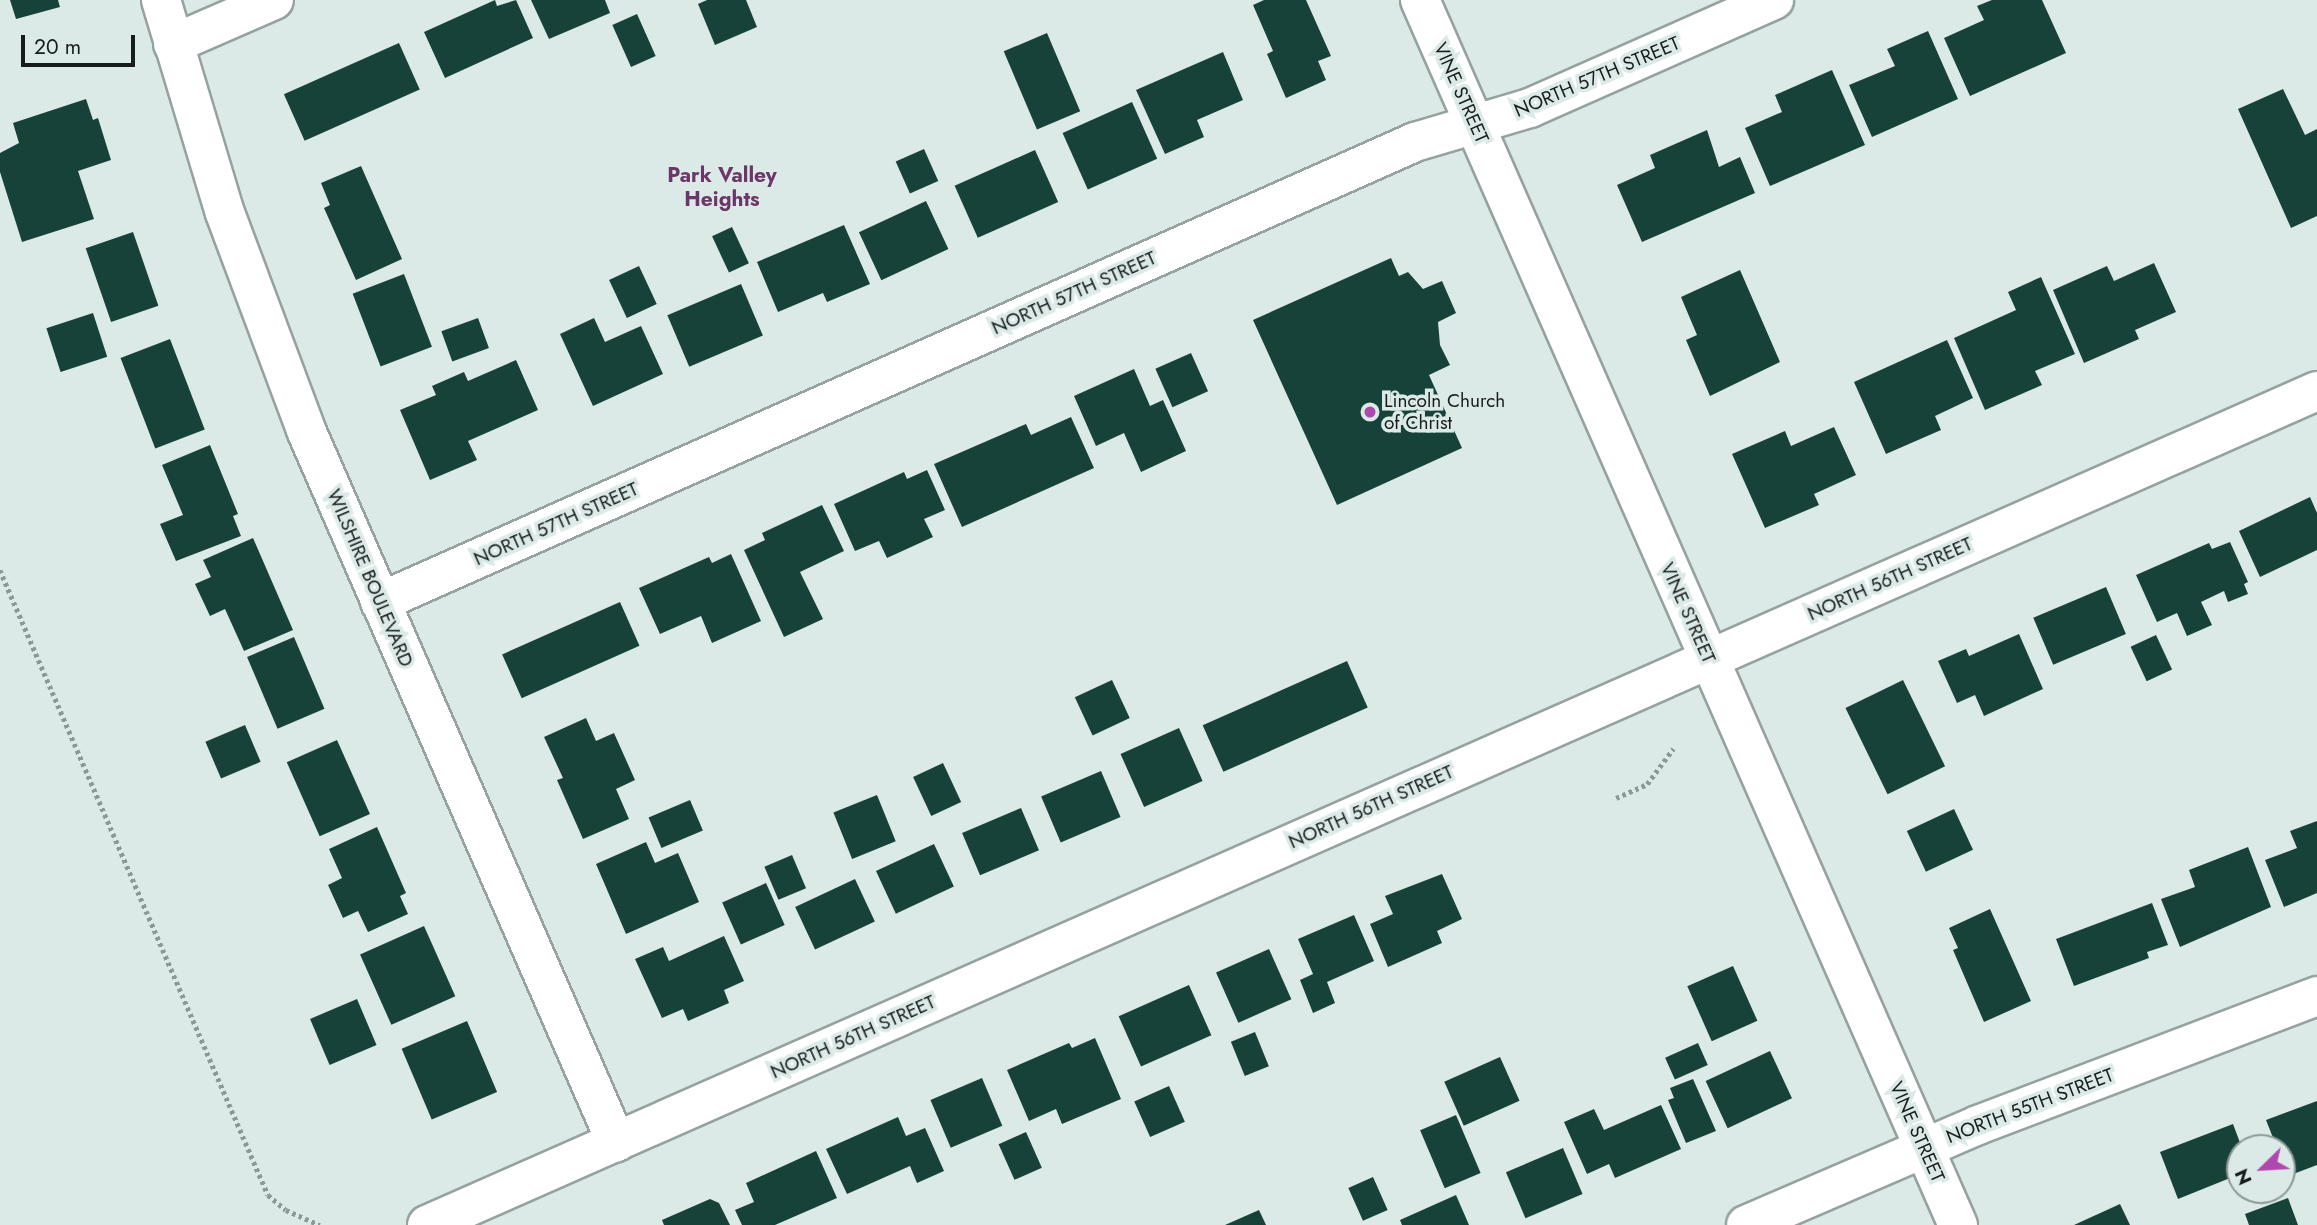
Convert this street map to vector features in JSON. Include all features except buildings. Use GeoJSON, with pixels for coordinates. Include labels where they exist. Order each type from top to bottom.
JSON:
{"type":"FeatureCollection","features":[{"type":"Feature","properties":{"kind":"street","name":"WILSHIRE BOULEVARD"},"geometry":{"type":"LineString","coordinates":[[161,0],[260,313],[380,603],[616,1142]]}},
{"type":"Feature","properties":{"kind":"street"},"geometry":{"type":"LineString","coordinates":[[173,44],[274,0]]}},
{"type":"Feature","properties":{"kind":"street","name":"VINE STREET"},"geometry":{"type":"LineString","coordinates":[[1420,0],[1958,1225]]}},
{"type":"Feature","properties":{"kind":"street","name":"NORTH 57TH STREET"},"geometry":{"type":"LineString","coordinates":[[380,603],[1415,142],[1530,108],[1774,0]]}},
{"type":"Feature","properties":{"kind":"street","name":"NORTH 56TH STREET"},"geometry":{"type":"LineString","coordinates":[[427,1225],[2317,391]]}},
{"type":"Feature","properties":{"kind":"street","name":"NORTH 55TH STREET"},"geometry":{"type":"LineString","coordinates":[[1746,1225],[1924,1148],[2317,996]]}},
{"type":"Feature","properties":{"kind":"path"},"geometry":{"type":"LineString","coordinates":[[0,570],[268,1195],[286,1210],[320,1225]]}},
{"type":"Feature","properties":{"kind":"path"},"geometry":{"type":"LineString","coordinates":[[1616,798],[1647,784],[1673,749]]}},
{"type":"Feature","properties":{"kind":"place","name":"Lincoln Church of Christ"},"geometry":{"type":"Point","coordinates":[1370,412]}},
{"type":"Feature","properties":{"kind":"district","name":"Park Valley Heights"},"geometry":{"type":"Point","coordinates":[722,187]}}]}
